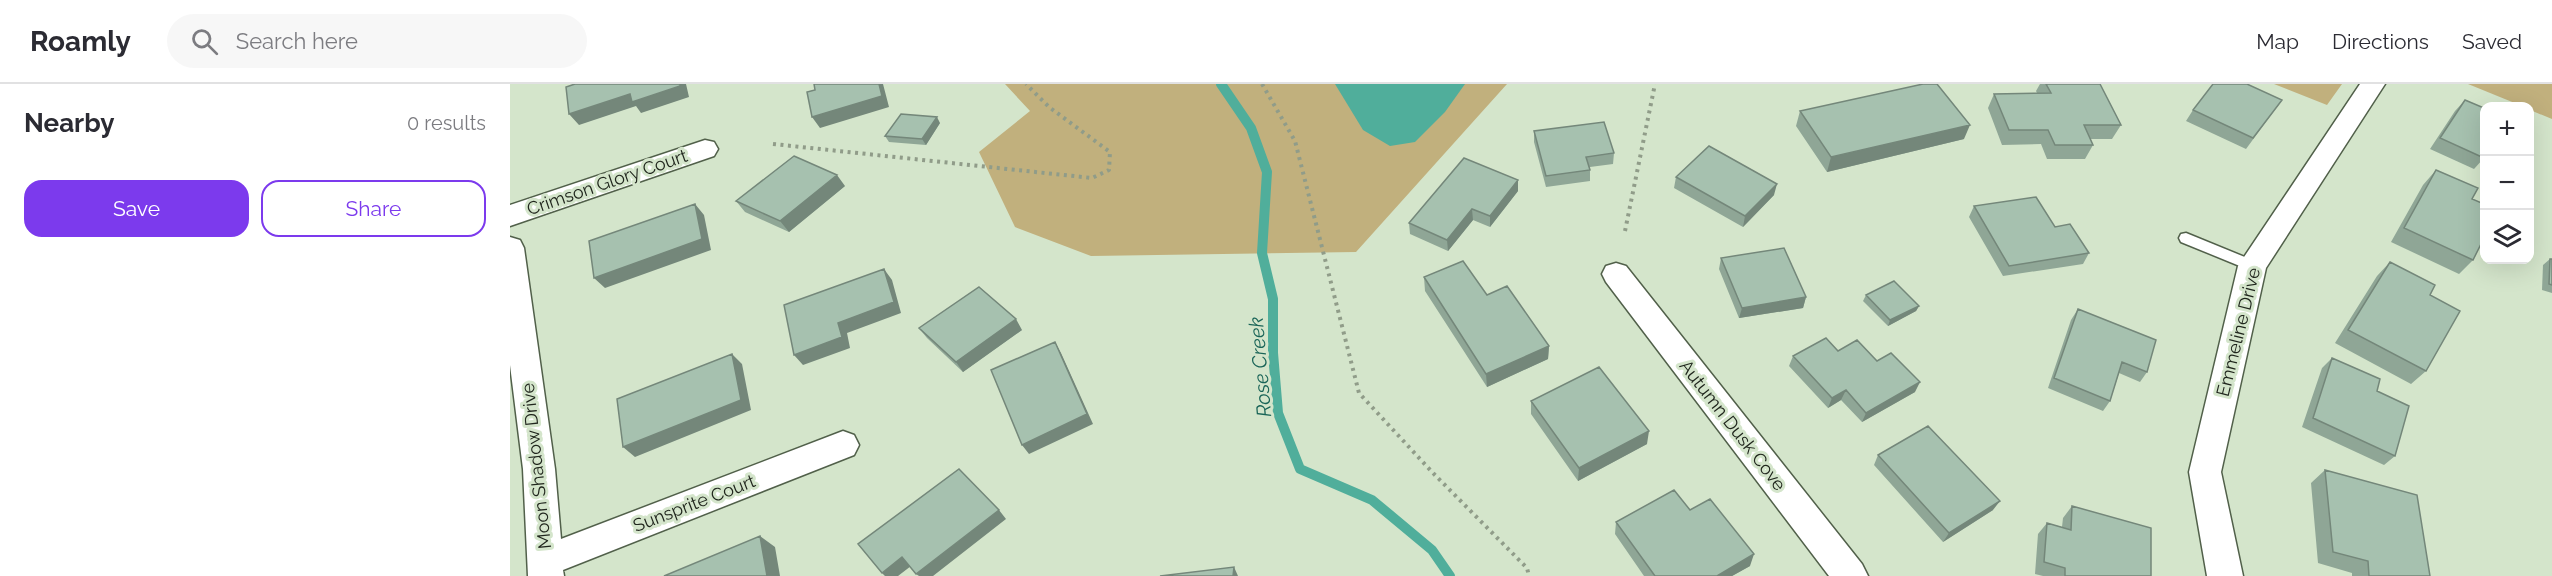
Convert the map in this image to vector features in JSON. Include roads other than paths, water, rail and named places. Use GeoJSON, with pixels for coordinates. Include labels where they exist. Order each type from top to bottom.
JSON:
{"type":"FeatureCollection","features":[{"type":"Feature","properties":{"kind":"street","name":"Emmeline Drive"},"geometry":{"type":"LineString","coordinates":[[2225,576],[2205,472],[2252,266],[2373,84]]}},
{"type":"Feature","properties":{"kind":"street","name":"Crimson Glory Court"},"geometry":{"type":"LineString","coordinates":[[510,216],[705,149]]}},
{"type":"Feature","properties":{"kind":"street","name":"Moon Shadow Drive"},"geometry":{"type":"LineString","coordinates":[[510,248],[539,469],[546,569]]}},
{"type":"Feature","properties":{"kind":"street","name":"Autumn Dusk Cove"},"geometry":{"type":"LineString","coordinates":[[1616,274],[1850,576]]}},
{"type":"Feature","properties":{"kind":"street","name":"Sunsprite Court"},"geometry":{"type":"LineString","coordinates":[[546,569],[843,445]]}},
{"type":"Feature","properties":{"kind":"lane"},"geometry":{"type":"LineString","coordinates":[[2186,238],[2252,266]]}},
{"type":"Feature","properties":{"kind":"water"},"geometry":{"type":"Polygon","coordinates":[[[1335,84],[1465,84],[1445,112],[1415,142],[1390,146],[1363,130],[1335,84]]]}},
{"type":"Feature","properties":{"kind":"waterway","name":"Rose Creek"},"geometry":{"type":"LineString","coordinates":[[1221,84],[1251,128],[1267,172],[1262,253],[1273,299],[1273,353],[1278,413],[1300,469],[1372,500],[1432,550],[1450,576]]}}]}
